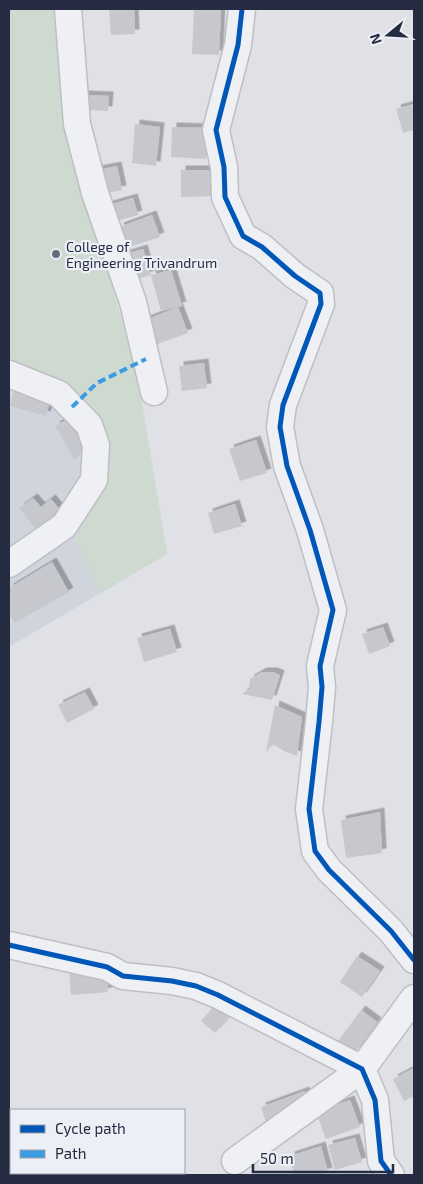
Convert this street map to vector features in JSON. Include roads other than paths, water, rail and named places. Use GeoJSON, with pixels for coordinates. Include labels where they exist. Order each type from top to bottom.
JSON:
{"type":"FeatureCollection","features":[{"type":"Feature","properties":{"kind":"street"},"geometry":{"type":"LineString","coordinates":[[68,9],[77,124],[95,193],[133,302],[154,392]]}},
{"type":"Feature","properties":{"kind":"street"},"geometry":{"type":"LineString","coordinates":[[242,9],[238,45],[216,130],[224,167],[226,196],[243,236],[262,247],[295,276],[320,292],[321,304],[283,405],[280,427],[287,466],[310,530],[333,610],[320,666],[322,687],[309,809],[315,851],[329,870],[392,931],[414,960]]}},
{"type":"Feature","properties":{"kind":"street"},"geometry":{"type":"LineString","coordinates":[[9,374],[59,394],[89,425],[96,445],[94,480],[64,526],[9,564]]}},
{"type":"Feature","properties":{"kind":"street"},"geometry":{"type":"LineString","coordinates":[[9,945],[107,967],[123,976],[172,981],[196,986],[218,995],[362,1069],[375,1100],[381,1161],[391,1175]]}},
{"type":"Feature","properties":{"kind":"street"},"geometry":{"type":"LineString","coordinates":[[235,1161],[362,1069],[414,998]]}},
{"type":"Feature","properties":{"kind":"place","name":"College of Engineering Trivandrum"},"geometry":{"type":"Point","coordinates":[56,254]}}]}
